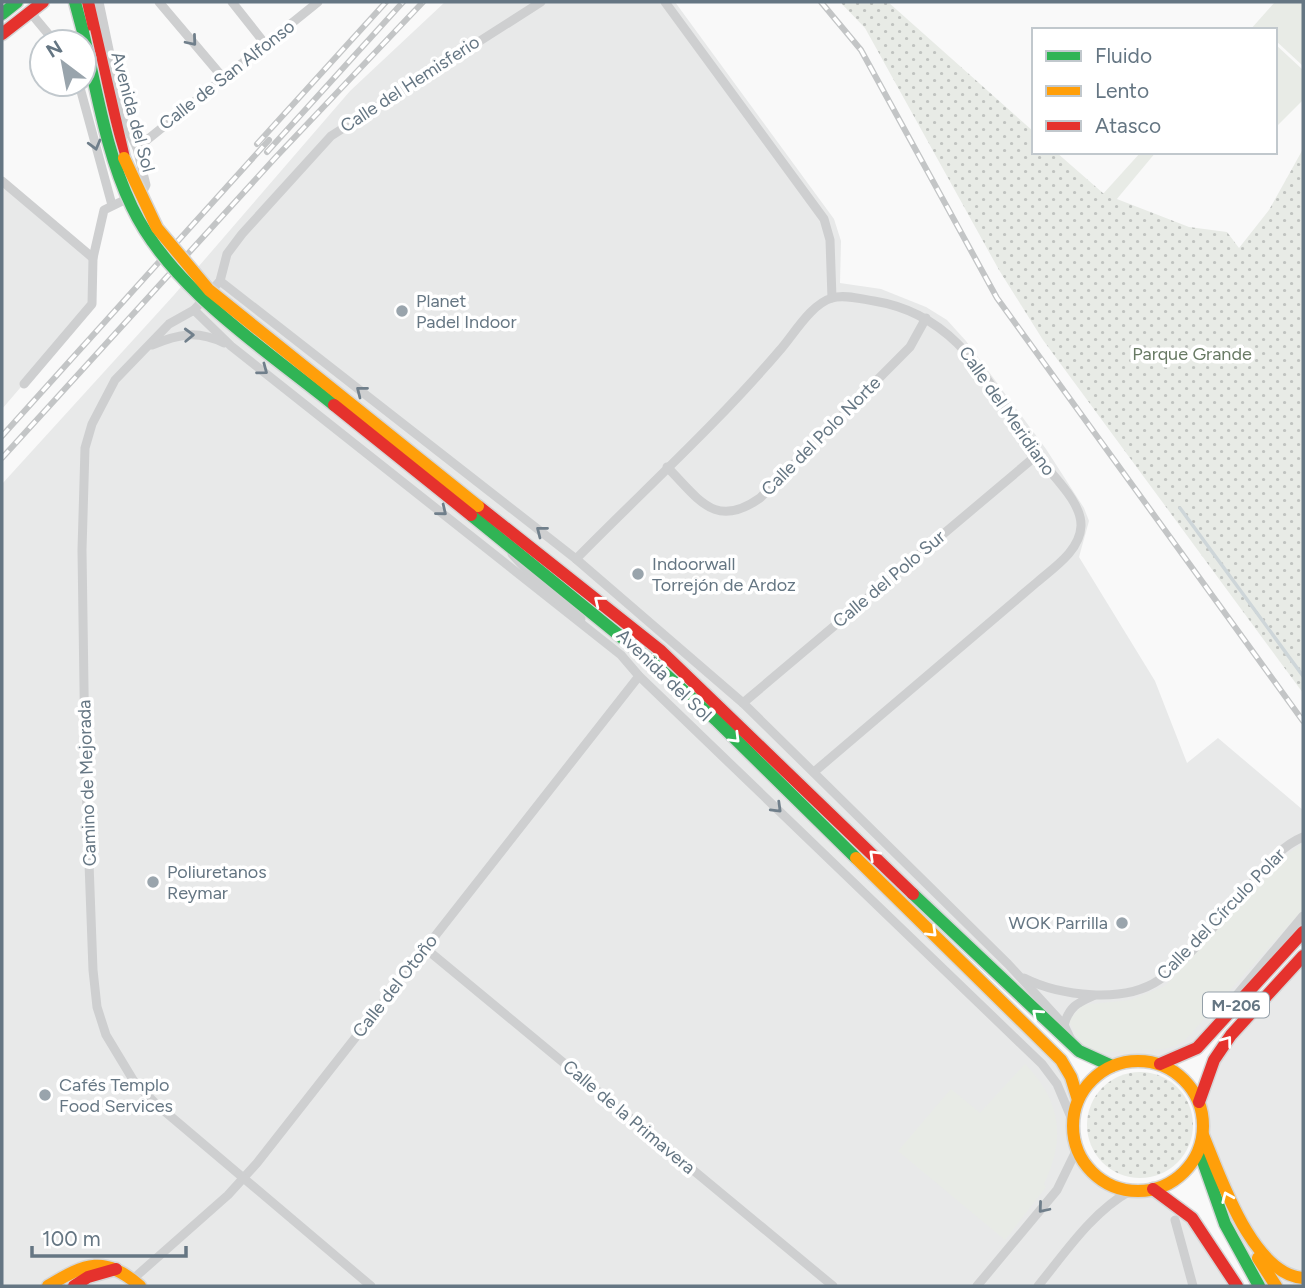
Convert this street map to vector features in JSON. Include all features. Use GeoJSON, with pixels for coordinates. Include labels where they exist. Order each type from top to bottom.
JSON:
{"type":"FeatureCollection","features":[{"type":"Feature","properties":{"kind":"main road"},"geometry":{"type":"LineString","coordinates":[[2,14],[17,2]]}},
{"type":"Feature","properties":{"kind":"main road"},"geometry":{"type":"LineString","coordinates":[[2,34],[43,2]]}},
{"type":"Feature","properties":{"kind":"main road","name":"Avenida del Sol"},"geometry":{"type":"LineString","coordinates":[[75,2],[87,28]]}},
{"type":"Feature","properties":{"kind":"main road","name":"Avenida del Sol"},"geometry":{"type":"LineString","coordinates":[[88,2],[88,28]]}},
{"type":"Feature","properties":{"kind":"main road","name":"Avenida del Sol"},"geometry":{"type":"LineString","coordinates":[[98,81],[114,162],[133,209],[163,256],[217,311],[661,651],[1074,1047],[1112,1066]]}},
{"type":"Feature","properties":{"kind":"main road","name":"Avenida del Sol"},"geometry":{"type":"LineString","coordinates":[[474,510],[496,536],[652,662],[716,720],[1051,1051],[1071,1077],[1078,1100]]}},
{"type":"Feature","properties":{"kind":"main road","name":"M-206"},"geometry":{"type":"LineString","coordinates":[[1303,932],[1197,1048],[1160,1064],[1129,1061],[1112,1066],[1086,1086],[1078,1100],[1073,1122],[1077,1149],[1094,1174],[1106,1183],[1130,1191],[1153,1189],[1172,1181],[1188,1168],[1199,1150],[1203,1134],[1199,1102],[1213,1060],[1303,956]]}},
{"type":"Feature","properties":{"kind":"main road"},"geometry":{"type":"LineString","coordinates":[[1160,1064],[1176,1073],[1190,1086],[1199,1102]]}},
{"type":"Feature","properties":{"kind":"main road"},"geometry":{"type":"LineString","coordinates":[[1203,1134],[1237,1219],[1276,1286]]}},
{"type":"Feature","properties":{"kind":"main road"},"geometry":{"type":"LineString","coordinates":[[1199,1150],[1225,1224],[1259,1286]]}},
{"type":"Feature","properties":{"kind":"main road"},"geometry":{"type":"LineString","coordinates":[[1153,1189],[1170,1197],[1188,1212],[1235,1284]]}},
{"type":"Feature","properties":{"kind":"main road"},"geometry":{"type":"LineString","coordinates":[[1237,1219],[1279,1271],[1303,1278]]}},
{"type":"Feature","properties":{"kind":"main road"},"geometry":{"type":"LineString","coordinates":[[48,1286],[88,1263],[104,1263],[136,1283]]}},
{"type":"Feature","properties":{"kind":"main road"},"geometry":{"type":"LineString","coordinates":[[74,1286],[88,1277],[116,1269]]}},
{"type":"Feature","properties":{"kind":"street"},"geometry":{"type":"LineString","coordinates":[[24,384],[92,304],[93,258],[104,210],[143,191],[146,185],[137,148],[124,121],[99,2]]}},
{"type":"Feature","properties":{"kind":"street"},"geometry":{"type":"LineString","coordinates":[[159,2],[225,80]]}},
{"type":"Feature","properties":{"kind":"street"},"geometry":{"type":"LineString","coordinates":[[232,2],[266,44]]}},
{"type":"Feature","properties":{"kind":"street","name":"Calle del Hemisferio"},"geometry":{"type":"LineString","coordinates":[[220,281],[227,254],[242,234],[331,136],[541,2]]}},
{"type":"Feature","properties":{"kind":"street"},"geometry":{"type":"LineString","coordinates":[[576,559],[770,362],[815,309],[832,298],[830,240],[824,219],[665,2]]}},
{"type":"Feature","properties":{"kind":"street","name":"Calle de San Alfonso"},"geometry":{"type":"LineString","coordinates":[[137,148],[225,80],[316,3]]}},
{"type":"Feature","properties":{"kind":"street"},"geometry":{"type":"LineString","coordinates":[[30,12],[43,28]]}},
{"type":"Feature","properties":{"kind":"street"},"geometry":{"type":"LineString","coordinates":[[83,98],[112,205]]}},
{"type":"Feature","properties":{"kind":"street"},"geometry":{"type":"LineString","coordinates":[[2,181],[93,258]]}},
{"type":"Feature","properties":{"kind":"street"},"geometry":{"type":"LineString","coordinates":[[194,310],[220,281]]}},
{"type":"Feature","properties":{"kind":"street","name":"Avenida del Sol"},"geometry":{"type":"LineString","coordinates":[[220,281],[576,559],[743,703],[1020,976],[1064,1025],[1074,1047]]}},
{"type":"Feature","properties":{"kind":"street","name":"Calle del Meridiano"},"geometry":{"type":"LineString","coordinates":[[814,772],[1036,583],[1075,545],[1081,530],[1077,511],[1021,428],[956,340],[926,318],[878,302],[832,298]]}},
{"type":"Feature","properties":{"kind":"street","name":"Avenida del Sol"},"geometry":{"type":"LineString","coordinates":[[194,310],[231,346],[424,496],[621,655],[639,676],[1042,1064],[1057,1084],[1073,1122]]}},
{"type":"Feature","properties":{"kind":"street","name":"Camino de Mejorada"},"geometry":{"type":"LineString","coordinates":[[194,310],[169,324],[115,380],[102,401],[85,448],[82,550],[85,756],[93,970],[97,1007],[106,1035],[135,1083],[243,1179],[371,1286]]}},
{"type":"Feature","properties":{"kind":"street","name":"Calle del Polo Norte"},"geometry":{"type":"LineString","coordinates":[[667,467],[710,508],[732,514],[745,508],[760,498],[910,347],[926,318]]}},
{"type":"Feature","properties":{"kind":"street","name":"Camino de Mejorada"},"geometry":{"type":"LineString","coordinates":[[147,348],[186,332],[209,335],[231,346]]}},
{"type":"Feature","properties":{"kind":"street","name":"Calle del Polo Sur"},"geometry":{"type":"LineString","coordinates":[[743,703],[1037,455]]}},
{"type":"Feature","properties":{"kind":"street"},"geometry":{"type":"LineString","coordinates":[[496,536],[532,576],[594,633]]}},
{"type":"Feature","properties":{"kind":"street","name":"Calle del Otoño"},"geometry":{"type":"LineString","coordinates":[[136,1283],[243,1179],[639,676]]}},
{"type":"Feature","properties":{"kind":"street","name":"Calle del Círculo Polar"},"geometry":{"type":"LineString","coordinates":[[1064,1025],[1067,1013],[1076,1003],[1096,995],[1145,988],[1158,981],[1280,852],[1303,836]]}},
{"type":"Feature","properties":{"kind":"street"},"geometry":{"type":"LineString","coordinates":[[1197,1048],[1228,1003],[1303,916]]}},
{"type":"Feature","properties":{"kind":"street","name":"Calle de la Primavera"},"geometry":{"type":"LineString","coordinates":[[425,948],[833,1286]]}},
{"type":"Feature","properties":{"kind":"street","name":"Calle del Círculo Polar"},"geometry":{"type":"LineString","coordinates":[[1020,976],[1047,989],[1096,995]]}},
{"type":"Feature","properties":{"kind":"street"},"geometry":{"type":"LineString","coordinates":[[977,1286],[1058,1190],[1077,1149]]}},
{"type":"Feature","properties":{"kind":"street"},"geometry":{"type":"LineString","coordinates":[[1038,1286],[1093,1219],[1115,1199],[1130,1191]]}},
{"type":"Feature","properties":{"kind":"street"},"geometry":{"type":"LineString","coordinates":[[1175,1220],[1194,1286]]}},
{"type":"Feature","properties":{"kind":"shaded area"},"geometry":{"type":"Polygon","coordinates":[[[445,2],[675,2],[834,219],[841,241],[840,283],[881,289],[926,307],[947,320],[966,341],[1046,449],[1084,508],[1089,521],[1079,557],[1155,681],[1187,763],[1218,738],[1303,810],[1303,932],[1197,1048],[1160,1064],[1129,1061],[1112,1066],[1094,1059],[661,651],[652,663],[1061,1060],[1078,1100],[1073,1122],[1077,1149],[1094,1174],[1120,1189],[1153,1189],[1170,1197],[1237,1286],[74,1286],[104,1263],[48,1286],[2,1286],[2,484],[174,295],[350,91],[445,2]]]}},
{"type":"Feature","properties":{"kind":"shaded area"},"geometry":{"type":"Polygon","coordinates":[[[2,181],[93,258],[92,304],[2,409],[2,181]]]}},
{"type":"Feature","properties":{"kind":"shaded area"},"geometry":{"type":"Polygon","coordinates":[[[1303,956],[1303,1286],[1259,1286],[1225,1224],[1203,1134],[1199,1102],[1214,1060],[1303,956]]]}},
{"type":"Feature","properties":{"kind":"green space","name":"Parque Grande"},"geometry":{"type":"Polygon","coordinates":[[[840,2],[888,2],[1032,130],[1032,154],[1058,154],[1104,194],[1189,227],[1227,232],[1239,248],[1269,210],[1303,149],[1303,693],[1043,340],[999,270],[865,28],[840,2]]]}},
{"type":"Feature","properties":{"kind":"green space"},"geometry":{"type":"Polygon","coordinates":[[[1275,2],[1303,2],[1303,66],[1277,42],[1277,28],[1252,28],[1275,2]]]}},
{"type":"Feature","properties":{"kind":"green space"},"geometry":{"type":"Polygon","coordinates":[[[1277,46],[1303,70],[1303,100],[1277,126],[1277,46]]]}},
{"type":"Feature","properties":{"kind":"green space"},"geometry":{"type":"Polygon","coordinates":[[[1139,154],[1154,154],[1116,200],[1103,194],[1139,154]]]}},
{"type":"Feature","properties":{"kind":"green space"},"geometry":{"type":"Polygon","coordinates":[[[1303,843],[1303,909],[1186,1039],[1164,1049],[1106,1052],[1089,1048],[1082,1043],[1069,1021],[1082,1005],[1130,1000],[1165,986],[1289,853],[1303,843]]]}},
{"type":"Feature","properties":{"kind":"green space"},"geometry":{"type":"Polygon","coordinates":[[[1025,1064],[1037,1078],[1053,1106],[1057,1136],[1051,1167],[1044,1184],[1046,1187],[1005,1240],[898,1151],[951,1089],[980,1113],[1025,1064]]]}},
{"type":"Feature","properties":{"kind":"green space"},"geometry":{"type":"Polygon","coordinates":[[[1140,1072],[1160,1076],[1178,1087],[1189,1105],[1193,1125],[1189,1145],[1178,1163],[1160,1174],[1140,1178],[1120,1174],[1102,1163],[1091,1145],[1087,1125],[1091,1105],[1102,1087],[1120,1076],[1140,1072]]]}},
{"type":"Feature","properties":{"kind":"waterway"},"geometry":{"type":"LineString","coordinates":[[1180,508],[1303,676]]}},
{"type":"Feature","properties":{"kind":"railway"},"geometry":{"type":"LineString","coordinates":[[257,144],[386,2]]}},
{"type":"Feature","properties":{"kind":"railway"},"geometry":{"type":"LineString","coordinates":[[267,152],[403,2]]}},
{"type":"Feature","properties":{"kind":"railway"},"geometry":{"type":"LineString","coordinates":[[2,458],[276,157],[423,2]]}},
{"type":"Feature","properties":{"kind":"railway"},"geometry":{"type":"LineString","coordinates":[[821,2],[861,50],[997,298],[1303,721]]}},
{"type":"Feature","properties":{"kind":"railway"},"geometry":{"type":"LineString","coordinates":[[2,436],[269,140]]}},
{"type":"Feature","properties":{"kind":"traffic: fast"},"geometry":{"type":"LineString","coordinates":[[2,14],[17,2]]}},
{"type":"Feature","properties":{"kind":"traffic: fast"},"geometry":{"type":"LineString","coordinates":[[75,2],[82,28]]}},
{"type":"Feature","properties":{"kind":"traffic: fast"},"geometry":{"type":"LineString","coordinates":[[98,98],[115,165],[132,207],[149,237],[170,265],[222,316],[334,405]]}},
{"type":"Feature","properties":{"kind":"traffic: fast"},"geometry":{"type":"LineString","coordinates":[[471,515],[652,662],[716,720],[856,858]]}},
{"type":"Feature","properties":{"kind":"traffic: fast"},"geometry":{"type":"LineString","coordinates":[[913,894],[1079,1051],[1112,1066]]}},
{"type":"Feature","properties":{"kind":"traffic: fast"},"geometry":{"type":"LineString","coordinates":[[1199,1150],[1225,1224],[1259,1286]]}},
{"type":"Feature","properties":{"kind":"traffic: slow"},"geometry":{"type":"LineString","coordinates":[[124,158],[157,228],[209,290],[478,506]]}},
{"type":"Feature","properties":{"kind":"traffic: slow"},"geometry":{"type":"LineString","coordinates":[[856,858],[1061,1060],[1071,1077],[1078,1100]]}},
{"type":"Feature","properties":{"kind":"traffic: slow"},"geometry":{"type":"LineString","coordinates":[[1138,1061],[1163,1066],[1184,1080],[1198,1101],[1203,1126],[1198,1151],[1184,1172],[1163,1186],[1138,1191],[1113,1186],[1092,1172],[1078,1151],[1073,1126],[1078,1101],[1092,1080],[1113,1066],[1138,1061]]}},
{"type":"Feature","properties":{"kind":"traffic: slow"},"geometry":{"type":"LineString","coordinates":[[1203,1135],[1229,1197],[1253,1242],[1268,1260],[1285,1272],[1303,1278]]}},
{"type":"Feature","properties":{"kind":"traffic: slow"},"geometry":{"type":"LineString","coordinates":[[1258,1258],[1276,1286]]}},
{"type":"Feature","properties":{"kind":"traffic: slow"},"geometry":{"type":"LineString","coordinates":[[48,1286],[73,1272],[95,1266],[116,1270],[140,1286]]}},
{"type":"Feature","properties":{"kind":"traffic: jam"},"geometry":{"type":"LineString","coordinates":[[2,34],[43,2]]}},
{"type":"Feature","properties":{"kind":"traffic: jam"},"geometry":{"type":"LineString","coordinates":[[88,2],[124,158]]}},
{"type":"Feature","properties":{"kind":"traffic: jam"},"geometry":{"type":"LineString","coordinates":[[334,405],[471,515]]}},
{"type":"Feature","properties":{"kind":"traffic: jam"},"geometry":{"type":"LineString","coordinates":[[478,506],[661,651],[913,894]]}},
{"type":"Feature","properties":{"kind":"traffic: jam"},"geometry":{"type":"LineString","coordinates":[[1160,1064],[1197,1048],[1303,932]]}},
{"type":"Feature","properties":{"kind":"traffic: jam"},"geometry":{"type":"LineString","coordinates":[[1199,1102],[1214,1060],[1231,1035],[1303,956]]}},
{"type":"Feature","properties":{"kind":"traffic: jam"},"geometry":{"type":"LineString","coordinates":[[1153,1189],[1192,1218],[1237,1286]]}},
{"type":"Feature","properties":{"kind":"traffic: jam"},"geometry":{"type":"LineString","coordinates":[[74,1286],[88,1277],[116,1269]]}},
{"type":"Feature","properties":{"kind":"place","name":"Planet Padel Indoor"},"geometry":{"type":"Point","coordinates":[402,311]}},
{"type":"Feature","properties":{"kind":"place","name":"Indoorwall Torrejón de Ardoz"},"geometry":{"type":"Point","coordinates":[638,574]}},
{"type":"Feature","properties":{"kind":"place","name":"Poliuretanos Reymar"},"geometry":{"type":"Point","coordinates":[153,882]}},
{"type":"Feature","properties":{"kind":"place","name":"WOK Parrilla"},"geometry":{"type":"Point","coordinates":[1122,923]}},
{"type":"Feature","properties":{"kind":"place","name":"Cafés Templo Food Services"},"geometry":{"type":"Point","coordinates":[45,1095]}}]}
